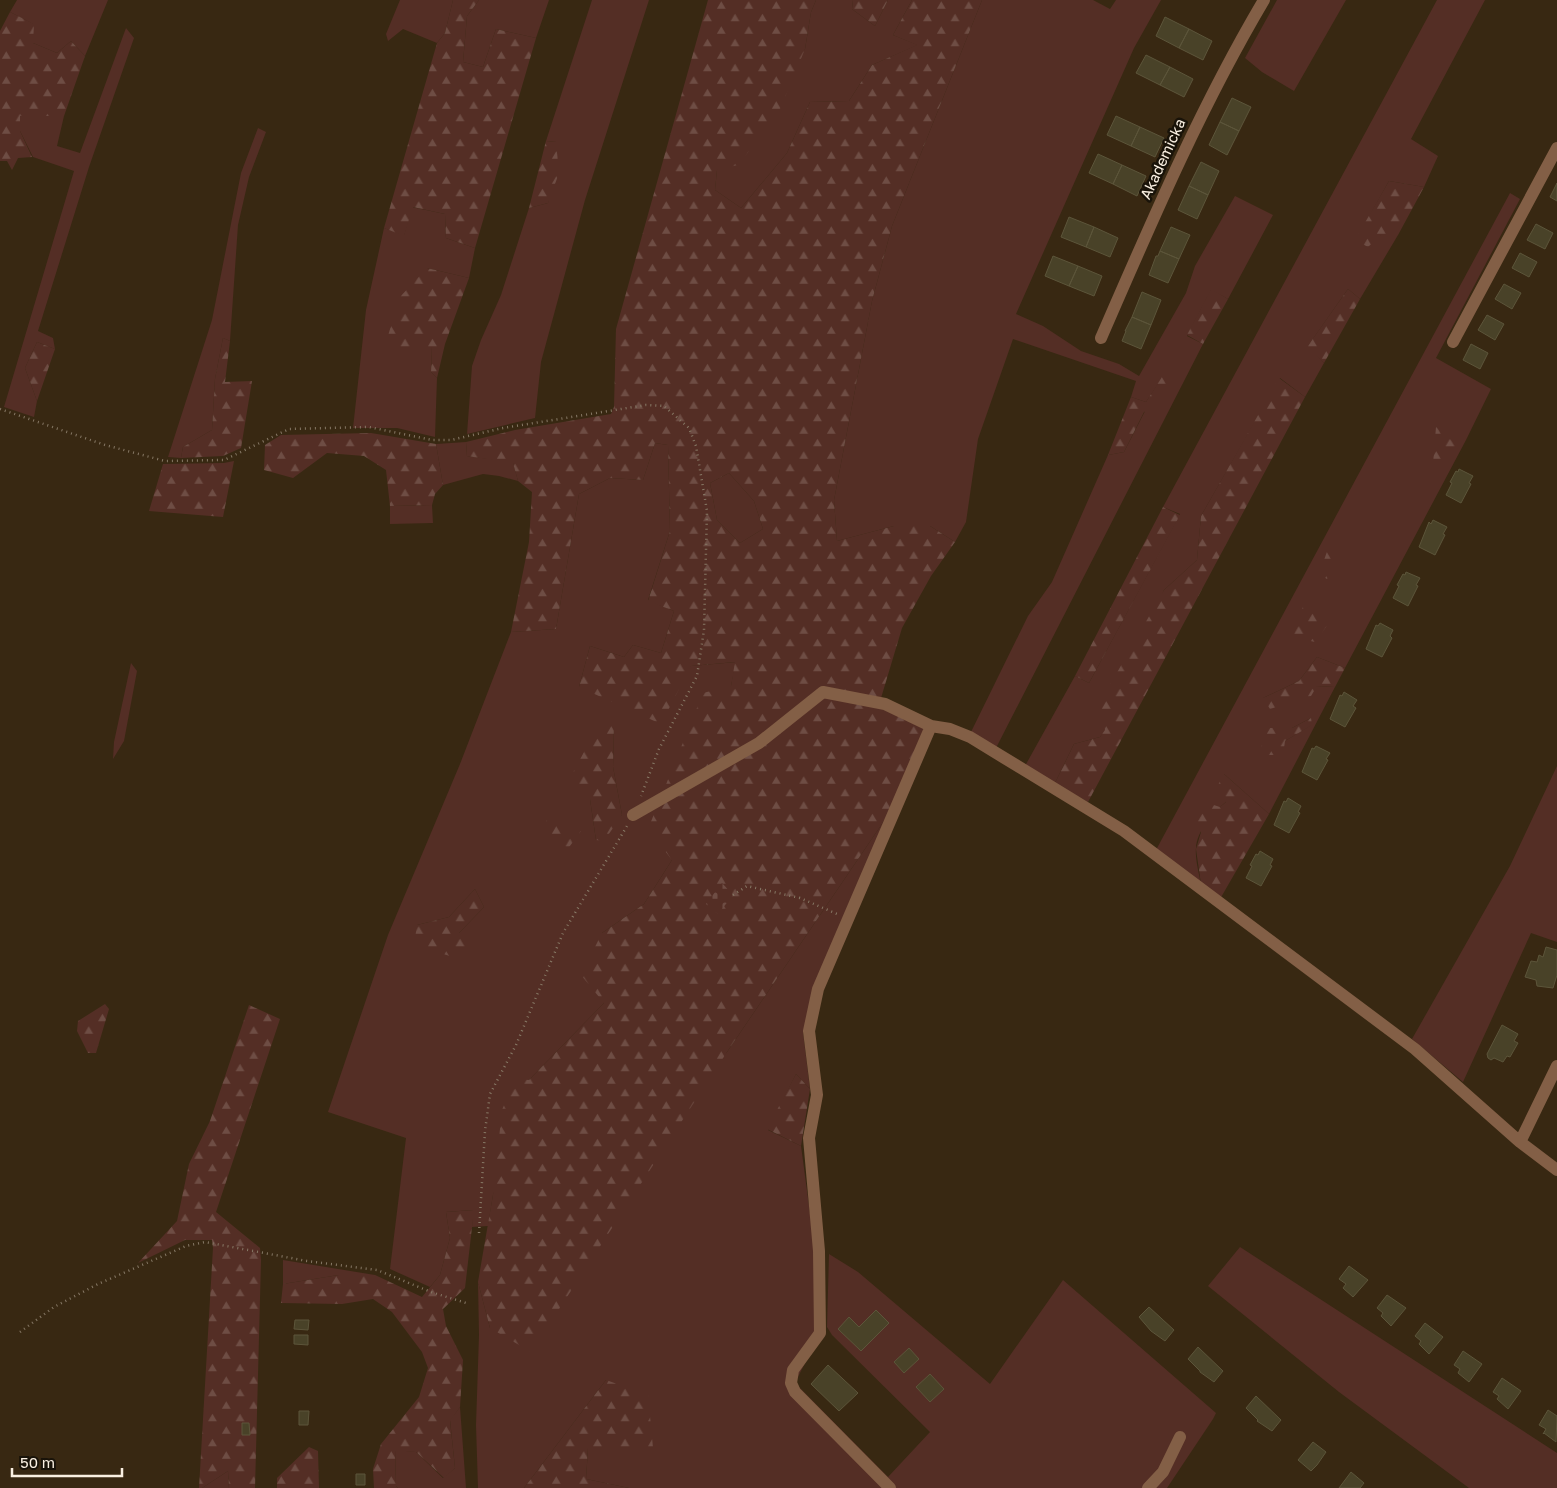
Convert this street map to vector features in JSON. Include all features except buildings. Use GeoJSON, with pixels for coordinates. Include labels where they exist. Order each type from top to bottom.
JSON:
{"type":"FeatureCollection","features":[{"type":"Feature","properties":{"kind":"street","name":"Akademicka"},"geometry":{"type":"LineString","coordinates":[[1101,338],[1172,176],[1219,81],[1264,0]]}},
{"type":"Feature","properties":{"kind":"street"},"geometry":{"type":"LineString","coordinates":[[1453,342],[1557,148]]}},
{"type":"Feature","properties":{"kind":"street"},"geometry":{"type":"LineString","coordinates":[[633,815],[758,743],[823,692],[885,704],[931,726],[950,729],[970,737],[1124,831],[1415,1049],[1520,1142],[1557,1170]]}},
{"type":"Feature","properties":{"kind":"street"},"geometry":{"type":"LineString","coordinates":[[890,1488],[795,1392],[791,1383],[793,1370],[820,1333],[819,1251],[809,1138],[817,1094],[809,1031],[818,989],[931,726]]}},
{"type":"Feature","properties":{"kind":"street"},"geometry":{"type":"LineString","coordinates":[[1520,1142],[1557,1066]]}},
{"type":"Feature","properties":{"kind":"street"},"geometry":{"type":"LineString","coordinates":[[1148,1488],[1163,1472],[1180,1437]]}},
{"type":"Feature","properties":{"kind":"path"},"geometry":{"type":"LineString","coordinates":[[0,409],[106,445],[165,461],[224,460],[288,429],[369,427],[432,440],[451,440],[503,428],[646,405],[664,406],[689,428],[698,456],[707,511],[704,630],[697,676],[658,749],[633,815],[563,933],[516,1045],[490,1094],[479,1233]]}},
{"type":"Feature","properties":{"kind":"path"},"geometry":{"type":"LineString","coordinates":[[733,895],[747,886],[800,898],[848,919]]}},
{"type":"Feature","properties":{"kind":"path"},"geometry":{"type":"LineString","coordinates":[[20,1332],[54,1307],[98,1284],[186,1246],[205,1242],[307,1261],[377,1270],[466,1304]]}},
{"type":"Feature","properties":{"kind":"green space"},"geometry":{"type":"Polygon","coordinates":[[[17,0],[108,0],[85,56],[71,41],[57,53],[33,43],[33,24],[10,12],[17,0]]]}},
{"type":"Feature","properties":{"kind":"green space"},"geometry":{"type":"Polygon","coordinates":[[[400,0],[453,0],[445,33],[437,43],[403,29],[388,41],[386,34],[400,0]]]}},
{"type":"Feature","properties":{"kind":"green space"},"geometry":{"type":"Polygon","coordinates":[[[453,0],[479,0],[467,16],[463,62],[483,67],[496,29],[536,38],[475,248],[446,238],[445,214],[413,207],[404,236],[384,228],[437,43],[445,33],[453,0]]]}},
{"type":"Feature","properties":{"kind":"green space"},"geometry":{"type":"Polygon","coordinates":[[[479,0],[549,0],[536,38],[496,29],[483,67],[463,62],[467,16],[479,0]]]}},
{"type":"Feature","properties":{"kind":"green space"},"geometry":{"type":"Polygon","coordinates":[[[592,0],[649,0],[585,200],[541,362],[535,418],[467,434],[472,366],[501,295],[529,208],[548,203],[556,142],[546,141],[592,0]]]}},
{"type":"Feature","properties":{"kind":"green space"},"geometry":{"type":"Polygon","coordinates":[[[708,0],[816,0],[811,12],[805,49],[778,114],[738,165],[717,170],[715,190],[741,208],[787,153],[810,102],[849,101],[872,65],[917,45],[893,35],[912,0],[982,0],[892,226],[872,301],[834,500],[837,541],[894,526],[930,526],[955,542],[931,576],[902,628],[881,698],[926,730],[890,812],[727,1052],[531,1352],[490,1328],[478,1282],[493,1195],[502,1110],[515,1079],[529,1080],[604,1003],[581,975],[602,933],[644,904],[672,860],[648,829],[703,693],[731,686],[735,662],[691,666],[661,724],[579,687],[590,646],[624,657],[633,645],[661,653],[674,611],[648,601],[670,531],[668,445],[655,443],[643,480],[610,478],[579,494],[556,629],[511,632],[529,542],[532,492],[518,481],[513,463],[467,456],[466,442],[515,430],[611,414],[614,407],[616,329],[708,0]],[[729,473],[710,483],[717,520],[740,543],[763,529],[754,501],[729,473]]]}},
{"type":"Feature","properties":{"kind":"green space"},"geometry":{"type":"Polygon","coordinates":[[[816,0],[853,0],[852,9],[875,26],[888,0],[912,0],[893,35],[918,45],[872,65],[849,101],[810,102],[787,153],[741,208],[715,190],[717,170],[805,49],[811,12],[816,0]]]}},
{"type":"Feature","properties":{"kind":"green space"},"geometry":{"type":"Polygon","coordinates":[[[853,0],[888,0],[875,26],[852,9],[853,0]]]}},
{"type":"Feature","properties":{"kind":"green space"},"geometry":{"type":"Polygon","coordinates":[[[982,0],[1093,0],[1110,9],[1116,0],[1161,0],[1134,48],[1016,314],[1043,326],[1081,351],[1119,364],[1139,376],[1186,293],[1195,266],[1235,196],[1273,215],[1228,299],[1211,290],[1187,336],[1203,344],[996,748],[971,732],[1028,616],[1052,582],[1108,455],[1124,452],[1162,378],[1146,402],[1131,397],[1136,381],[1013,339],[978,439],[966,522],[955,542],[930,526],[894,526],[837,541],[834,500],[872,301],[892,226],[982,0]]]}},
{"type":"Feature","properties":{"kind":"green space"},"geometry":{"type":"Polygon","coordinates":[[[1277,0],[1346,0],[1294,91],[1262,72],[1245,58],[1277,0]]]}},
{"type":"Feature","properties":{"kind":"green space"},"geometry":{"type":"Polygon","coordinates":[[[1437,0],[1485,0],[1411,139],[1438,156],[1424,187],[1389,181],[1356,240],[1381,235],[1398,235],[1360,299],[1348,289],[1308,346],[1324,363],[1305,397],[1280,378],[1201,516],[1197,560],[1164,590],[1106,730],[1100,737],[1074,744],[1055,783],[1025,766],[1075,676],[1089,683],[1180,514],[1163,507],[1437,0]]]}},
{"type":"Feature","properties":{"kind":"green space"},"geometry":{"type":"Polygon","coordinates":[[[10,12],[34,24],[33,43],[57,53],[71,41],[85,56],[64,116],[20,116],[20,131],[32,157],[18,158],[12,170],[7,161],[0,161],[0,31],[10,12]]]}},
{"type":"Feature","properties":{"kind":"green space"},"geometry":{"type":"Polygon","coordinates":[[[126,28],[134,38],[89,167],[38,331],[53,338],[55,349],[37,342],[25,368],[37,401],[34,417],[4,407],[74,171],[33,157],[20,131],[20,115],[64,116],[57,146],[80,153],[126,28]]]}},
{"type":"Feature","properties":{"kind":"green space"},"geometry":{"type":"Polygon","coordinates":[[[258,128],[266,132],[249,177],[238,225],[230,341],[223,338],[215,379],[212,430],[183,447],[181,458],[168,457],[212,320],[241,173],[258,128]]]}},
{"type":"Feature","properties":{"kind":"green space"},"geometry":{"type":"Polygon","coordinates":[[[546,141],[556,142],[559,173],[548,203],[529,208],[546,141]]]}},
{"type":"Feature","properties":{"kind":"green space"},"geometry":{"type":"Polygon","coordinates":[[[1389,181],[1424,187],[1398,235],[1381,235],[1368,247],[1355,240],[1389,181]]]}},
{"type":"Feature","properties":{"kind":"green space"},"geometry":{"type":"Polygon","coordinates":[[[1510,193],[1520,199],[1436,358],[1491,389],[1345,668],[1317,657],[1299,681],[1263,698],[1317,686],[1335,687],[1269,814],[1224,774],[1226,802],[1206,822],[1197,842],[1196,857],[1201,884],[1156,850],[1510,193]],[[1311,718],[1292,728],[1266,728],[1285,741],[1311,725],[1311,718]]]}},
{"type":"Feature","properties":{"kind":"green space"},"geometry":{"type":"Polygon","coordinates":[[[412,207],[445,214],[446,238],[475,248],[469,278],[427,268],[432,347],[431,372],[437,378],[435,437],[397,428],[353,428],[366,310],[384,228],[404,235],[412,207]]]}},
{"type":"Feature","properties":{"kind":"green space"},"geometry":{"type":"Polygon","coordinates":[[[427,268],[469,278],[445,344],[437,378],[431,372],[432,347],[406,352],[388,336],[399,298],[427,268]]]}},
{"type":"Feature","properties":{"kind":"green space"},"geometry":{"type":"Polygon","coordinates":[[[1211,289],[1228,299],[1203,344],[1187,335],[1211,289]]]}},
{"type":"Feature","properties":{"kind":"green space"},"geometry":{"type":"Polygon","coordinates":[[[1348,289],[1360,299],[1324,363],[1307,347],[1348,289]]]}},
{"type":"Feature","properties":{"kind":"green space"},"geometry":{"type":"Polygon","coordinates":[[[223,338],[230,341],[225,382],[252,381],[241,448],[223,456],[181,458],[183,447],[212,430],[215,379],[223,338]]]}},
{"type":"Feature","properties":{"kind":"green space"},"geometry":{"type":"Polygon","coordinates":[[[37,342],[55,349],[37,401],[25,368],[37,342]]]}},
{"type":"Feature","properties":{"kind":"green space"},"geometry":{"type":"Polygon","coordinates":[[[1162,377],[1168,382],[1153,409],[1144,412],[1124,452],[1108,455],[1131,397],[1146,402],[1162,377]]]}},
{"type":"Feature","properties":{"kind":"green space"},"geometry":{"type":"Polygon","coordinates":[[[1279,378],[1305,397],[1088,802],[1055,783],[1074,744],[1100,737],[1105,730],[1098,706],[1164,590],[1197,560],[1201,516],[1279,378]]]}},
{"type":"Feature","properties":{"kind":"green space"},"geometry":{"type":"Polygon","coordinates":[[[1436,427],[1458,446],[1439,467],[1433,464],[1436,427]]]}},
{"type":"Feature","properties":{"kind":"green space"},"geometry":{"type":"Polygon","coordinates":[[[371,433],[436,444],[443,485],[435,494],[432,505],[390,506],[386,470],[364,456],[327,453],[293,478],[264,470],[265,445],[281,435],[371,433]]]}},
{"type":"Feature","properties":{"kind":"green space"},"geometry":{"type":"Polygon","coordinates":[[[466,442],[467,456],[513,462],[518,481],[483,474],[443,485],[436,444],[466,442]]]}},
{"type":"Feature","properties":{"kind":"green space"},"geometry":{"type":"Polygon","coordinates":[[[655,443],[668,445],[670,531],[648,600],[674,611],[661,653],[633,645],[624,657],[590,646],[579,687],[691,666],[736,662],[731,686],[672,860],[644,904],[602,933],[604,1003],[529,1080],[493,1195],[488,1226],[472,1227],[473,1210],[446,1212],[450,1238],[440,1275],[430,1287],[390,1269],[406,1138],[328,1112],[388,935],[460,764],[511,632],[556,629],[579,494],[610,478],[643,480],[655,443]],[[614,725],[590,799],[596,840],[622,815],[613,767],[614,725]],[[475,889],[449,917],[417,925],[459,933],[484,907],[475,889]]]}},
{"type":"Feature","properties":{"kind":"green space"},"geometry":{"type":"Polygon","coordinates":[[[234,461],[223,517],[149,511],[163,464],[224,463],[234,461]]]}},
{"type":"Feature","properties":{"kind":"green space"},"geometry":{"type":"Polygon","coordinates":[[[729,473],[754,501],[763,529],[740,543],[717,520],[710,483],[729,473]]]}},
{"type":"Feature","properties":{"kind":"green space"},"geometry":{"type":"Polygon","coordinates":[[[432,505],[433,523],[390,524],[390,506],[432,505]]]}},
{"type":"Feature","properties":{"kind":"green space"},"geometry":{"type":"Polygon","coordinates":[[[1163,507],[1180,515],[1089,683],[1075,676],[1163,507]]]}},
{"type":"Feature","properties":{"kind":"green space"},"geometry":{"type":"Polygon","coordinates":[[[1328,549],[1343,557],[1327,579],[1319,574],[1328,549]]]}},
{"type":"Feature","properties":{"kind":"green space"},"geometry":{"type":"Polygon","coordinates":[[[1305,600],[1334,616],[1315,642],[1293,637],[1305,600]]]}},
{"type":"Feature","properties":{"kind":"green space"},"geometry":{"type":"Polygon","coordinates":[[[1317,657],[1345,668],[1335,687],[1317,686],[1311,696],[1270,709],[1263,698],[1299,681],[1317,657]]]}},
{"type":"Feature","properties":{"kind":"green space"},"geometry":{"type":"Polygon","coordinates":[[[131,663],[137,671],[124,741],[113,759],[114,742],[131,663]]]}},
{"type":"Feature","properties":{"kind":"green space"},"geometry":{"type":"Polygon","coordinates":[[[1311,718],[1312,725],[1285,741],[1283,755],[1260,755],[1265,728],[1292,728],[1311,718]]]}},
{"type":"Feature","properties":{"kind":"green space"},"geometry":{"type":"Polygon","coordinates":[[[614,725],[613,767],[622,815],[604,841],[596,840],[590,799],[570,778],[598,726],[614,725]]]}},
{"type":"Feature","properties":{"kind":"green space"},"geometry":{"type":"Polygon","coordinates":[[[1557,766],[1557,942],[1531,933],[1463,1082],[1412,1039],[1510,866],[1557,766]]]}},
{"type":"Feature","properties":{"kind":"green space"},"geometry":{"type":"Polygon","coordinates":[[[1224,774],[1269,814],[1220,899],[1201,884],[1196,849],[1201,832],[1193,816],[1204,802],[1220,807],[1226,802],[1217,787],[1224,774]]]}},
{"type":"Feature","properties":{"kind":"green space"},"geometry":{"type":"Polygon","coordinates":[[[890,812],[803,1032],[810,1089],[796,1074],[768,1130],[801,1146],[815,1250],[814,1345],[795,1383],[888,1477],[930,1432],[832,1335],[827,1327],[829,1254],[858,1272],[990,1384],[1063,1280],[1216,1413],[1213,1419],[1167,1488],[629,1488],[586,1479],[588,1448],[653,1448],[606,1380],[524,1488],[478,1488],[476,1425],[479,1335],[478,1282],[490,1328],[727,1052],[890,812]]]}},
{"type":"Feature","properties":{"kind":"green space"},"geometry":{"type":"Polygon","coordinates":[[[547,819],[581,831],[564,854],[543,836],[547,819]]]}},
{"type":"Feature","properties":{"kind":"green space"},"geometry":{"type":"Polygon","coordinates":[[[722,883],[733,895],[718,914],[706,904],[722,883]]]}},
{"type":"Feature","properties":{"kind":"green space"},"geometry":{"type":"Polygon","coordinates":[[[475,889],[484,907],[459,933],[469,946],[466,961],[414,945],[417,925],[449,917],[475,889]]]}},
{"type":"Feature","properties":{"kind":"green space"},"geometry":{"type":"Polygon","coordinates":[[[105,1004],[109,1009],[96,1053],[88,1053],[77,1031],[78,1021],[105,1004]]]}},
{"type":"Feature","properties":{"kind":"green space"},"geometry":{"type":"Polygon","coordinates":[[[249,1005],[280,1019],[216,1212],[260,1248],[255,1488],[229,1488],[228,1471],[202,1488],[199,1488],[212,1240],[185,1240],[138,1263],[177,1221],[189,1164],[210,1121],[249,1005]]]}},
{"type":"Feature","properties":{"kind":"green space"},"geometry":{"type":"Polygon","coordinates":[[[796,1074],[810,1089],[801,1146],[767,1129],[796,1074]]]}},
{"type":"Feature","properties":{"kind":"green space"},"geometry":{"type":"Polygon","coordinates":[[[474,1210],[465,1288],[443,1309],[446,1326],[463,1360],[460,1407],[450,1421],[455,1468],[444,1478],[416,1452],[395,1451],[396,1486],[398,1488],[374,1488],[373,1469],[381,1444],[419,1397],[428,1368],[422,1352],[392,1312],[373,1299],[342,1304],[281,1303],[283,1284],[339,1275],[375,1275],[422,1297],[440,1275],[450,1238],[446,1212],[474,1210]]]}},
{"type":"Feature","properties":{"kind":"green space"},"geometry":{"type":"Polygon","coordinates":[[[1240,1247],[1557,1453],[1557,1488],[1469,1488],[1339,1392],[1208,1286],[1240,1247]]]}},
{"type":"Feature","properties":{"kind":"green space"},"geometry":{"type":"Polygon","coordinates":[[[283,1260],[375,1275],[339,1275],[283,1284],[283,1260]]]}},
{"type":"Feature","properties":{"kind":"green space"},"geometry":{"type":"Polygon","coordinates":[[[606,1380],[648,1395],[653,1448],[588,1448],[586,1479],[629,1488],[524,1488],[606,1380]]]}},
{"type":"Feature","properties":{"kind":"green space"},"geometry":{"type":"Polygon","coordinates":[[[460,1407],[466,1488],[398,1488],[396,1486],[395,1450],[416,1452],[443,1478],[455,1468],[450,1420],[460,1407]]]}},
{"type":"Feature","properties":{"kind":"green space"},"geometry":{"type":"Polygon","coordinates":[[[309,1447],[318,1451],[319,1488],[277,1488],[277,1478],[309,1447]]]}},
{"type":"Feature","properties":{"kind":"green space"},"geometry":{"type":"Polygon","coordinates":[[[228,1471],[229,1488],[202,1488],[228,1471]]]}}]}
